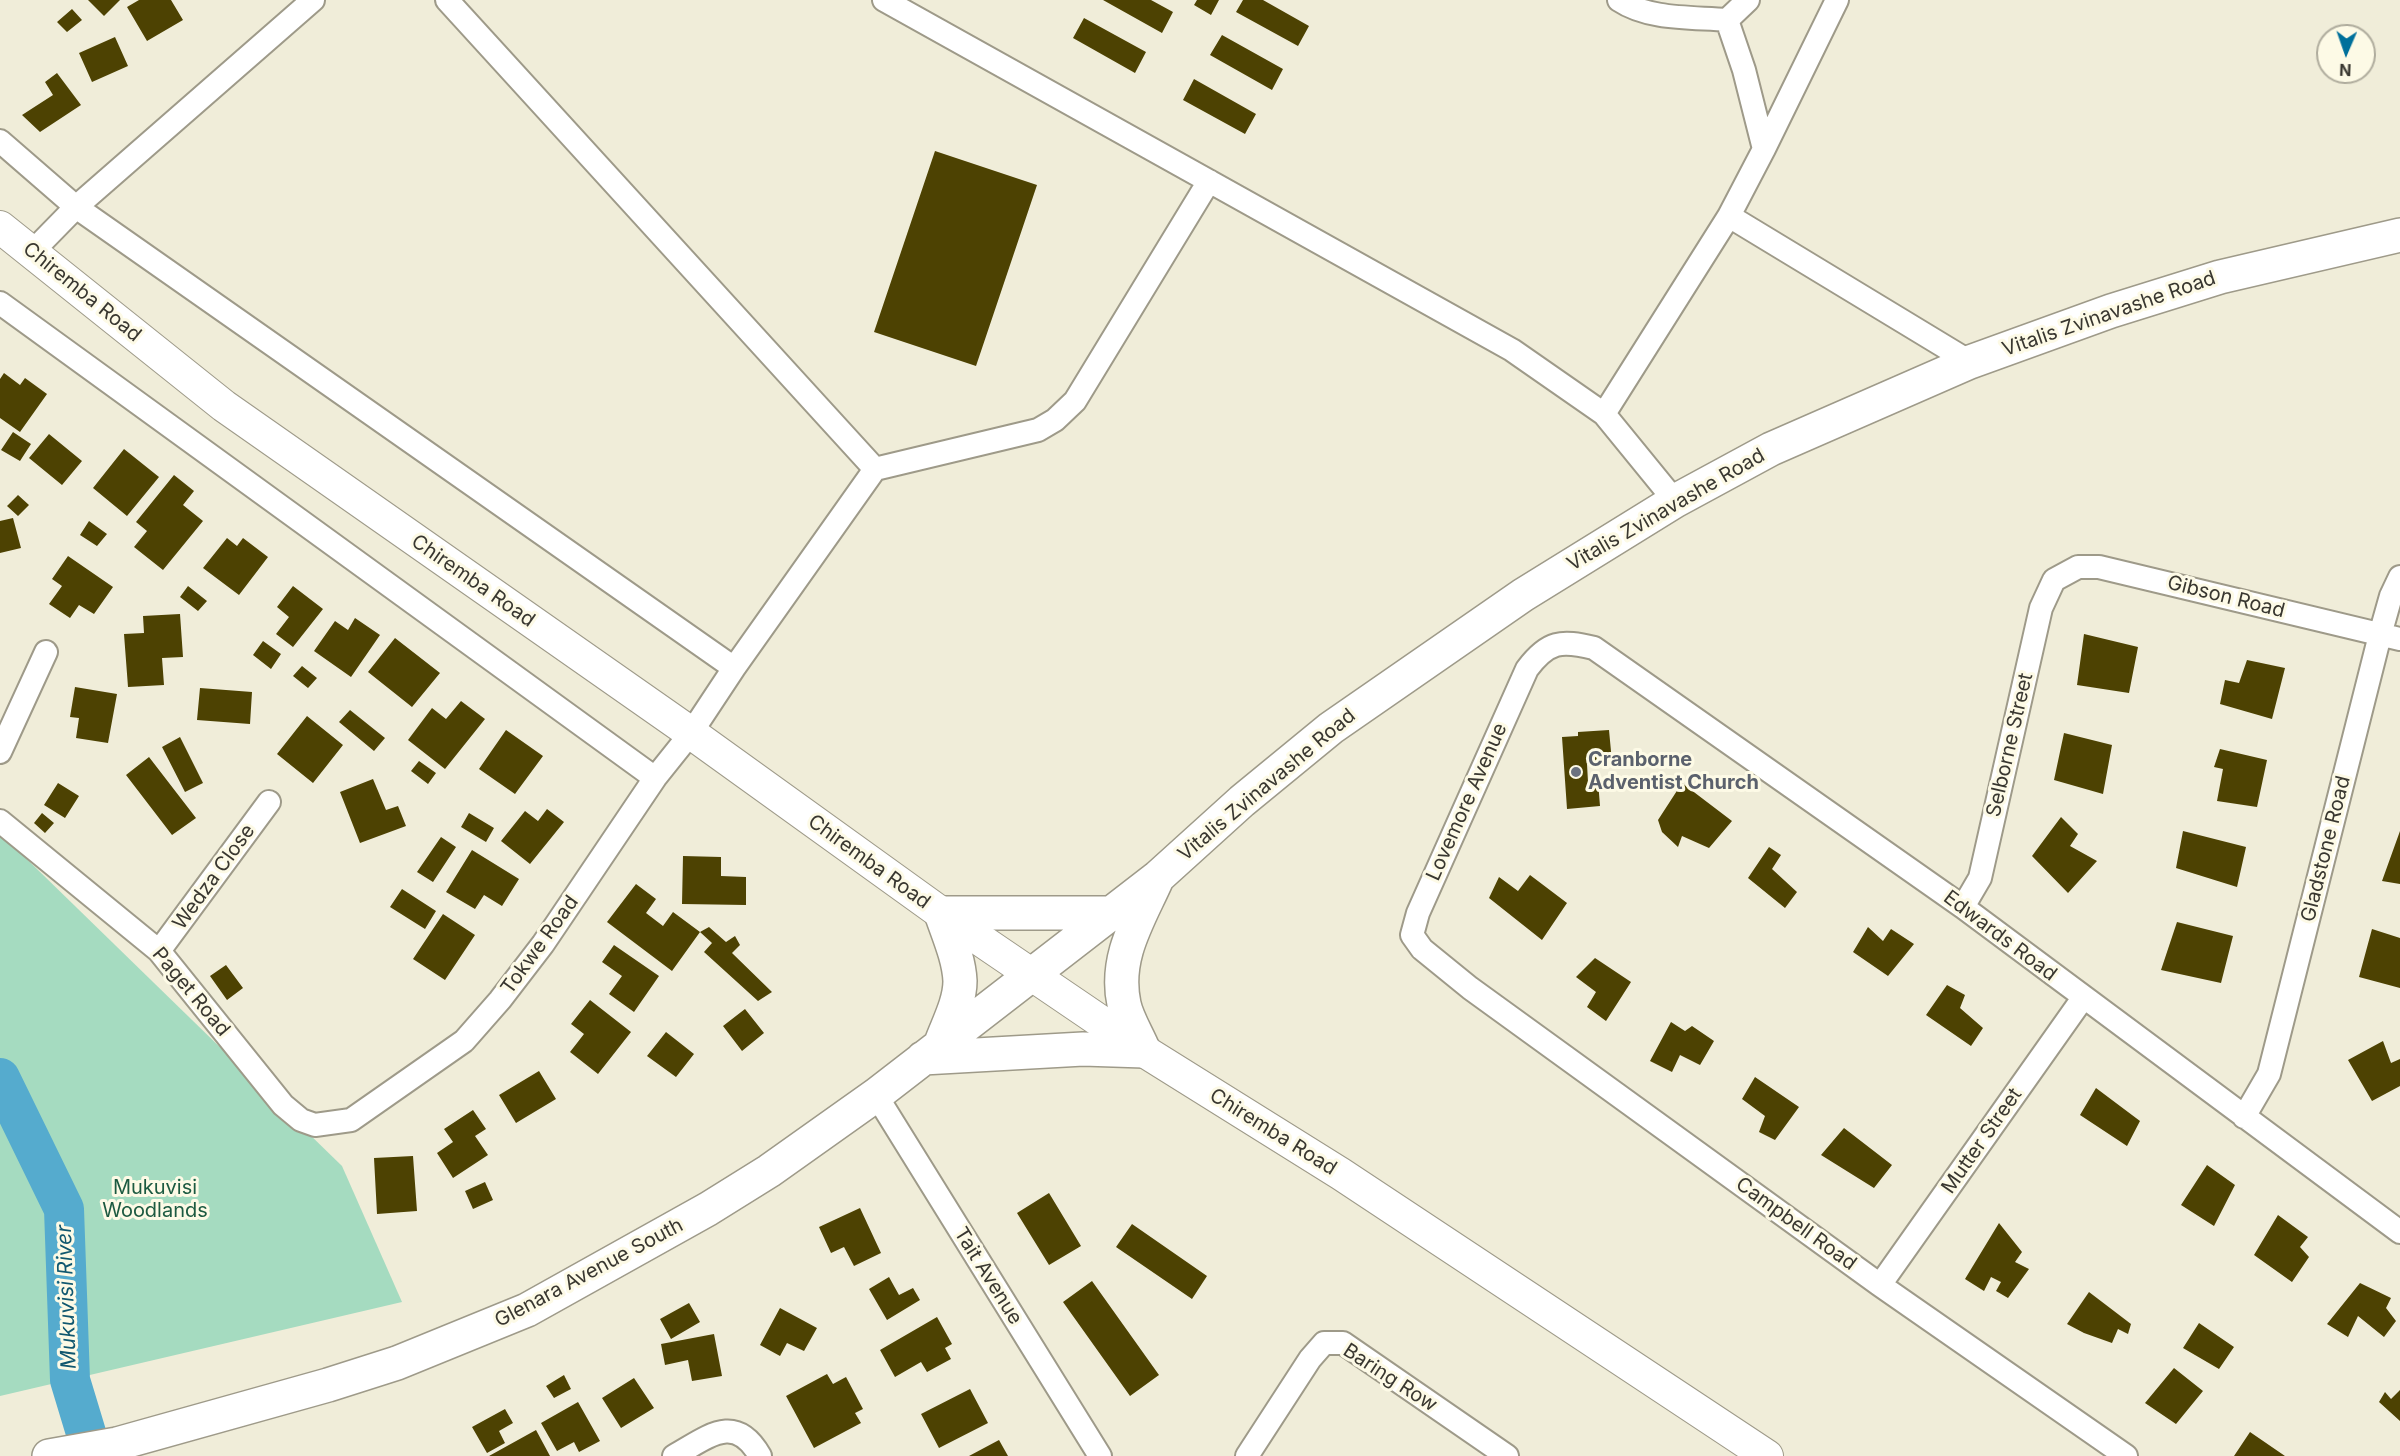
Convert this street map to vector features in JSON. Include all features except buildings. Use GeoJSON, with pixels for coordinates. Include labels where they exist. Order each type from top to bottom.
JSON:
{"type":"FeatureCollection","features":[{"type":"Feature","properties":{"kind":"main road","name":"Chiremba Road"},"geometry":{"type":"LineString","coordinates":[[0,227],[224,406],[691,733],[941,913],[1144,1051],[1341,1174],[1767,1456]]}},
{"type":"Feature","properties":{"kind":"main road","name":"Vitalis Zvinavashe Road"},"geometry":{"type":"LineString","coordinates":[[1032,974],[1158,877],[1242,801],[1331,728],[1523,595],[1676,501],[1772,449],[1970,362],[2111,311],[2220,277],[2400,235]]}},
{"type":"Feature","properties":{"kind":"main road"},"geometry":{"type":"LineString","coordinates":[[1112,913],[941,913],[960,981],[957,1000],[932,1051],[1083,1049],[1144,1051],[1124,1005],[1122,978],[1124,951],[1158,877]]}},
{"type":"Feature","properties":{"kind":"main road","name":"Glenara Avenue South"},"geometry":{"type":"LineString","coordinates":[[49,1456],[117,1444],[328,1385],[397,1363],[527,1310],[708,1209],[769,1171],[876,1095],[1032,974]]}},
{"type":"Feature","properties":{"kind":"street"},"geometry":{"type":"LineString","coordinates":[[32,252],[76,207],[313,0]]}},
{"type":"Feature","properties":{"kind":"street"},"geometry":{"type":"LineString","coordinates":[[447,0],[875,469],[1038,430],[1055,420],[1075,400],[1209,181]]}},
{"type":"Feature","properties":{"kind":"street"},"geometry":{"type":"LineString","coordinates":[[884,0],[1512,350],[1604,414],[1676,501]]}},
{"type":"Feature","properties":{"kind":"street"},"geometry":{"type":"LineString","coordinates":[[1619,0],[1625,4],[1663,15],[1727,20],[1748,0]]}},
{"type":"Feature","properties":{"kind":"street"},"geometry":{"type":"LineString","coordinates":[[1604,414],[1729,216],[1837,0]]}},
{"type":"Feature","properties":{"kind":"street"},"geometry":{"type":"LineString","coordinates":[[1727,20],[1744,70],[1764,149]]}},
{"type":"Feature","properties":{"kind":"street"},"geometry":{"type":"LineString","coordinates":[[0,141],[76,207],[734,668]]}},
{"type":"Feature","properties":{"kind":"street"},"geometry":{"type":"LineString","coordinates":[[1729,216],[1970,362]]}},
{"type":"Feature","properties":{"kind":"street"},"geometry":{"type":"LineString","coordinates":[[0,303],[655,778]]}},
{"type":"Feature","properties":{"kind":"street","name":"Tokwe Road"},"geometry":{"type":"LineString","coordinates":[[351,1120],[464,1041],[500,1000],[543,944],[655,778],[691,733],[734,668],[875,469]]}},
{"type":"Feature","properties":{"kind":"street","name":"Gibson Road"},"geometry":{"type":"LineString","coordinates":[[2054,580],[2078,567],[2099,567],[2390,637]]}},
{"type":"Feature","properties":{"kind":"street","name":"Gladstone Road"},"geometry":{"type":"LineString","coordinates":[[2244,1117],[2269,1074],[2390,637],[2391,596],[2400,577]]}},
{"type":"Feature","properties":{"kind":"street","name":"Selborne Street"},"geometry":{"type":"LineString","coordinates":[[1963,907],[1980,878],[2041,608],[2054,580]]}},
{"type":"Feature","properties":{"kind":"street","name":"Lovemore Avenue"},"geometry":{"type":"LineString","coordinates":[[1470,988],[1422,949],[1412,934],[1418,913],[1527,669],[1539,653],[1555,645],[1575,643],[1594,648]]}},
{"type":"Feature","properties":{"kind":"street","name":"Edwards Road"},"geometry":{"type":"LineString","coordinates":[[1594,648],[1963,907],[2400,1232]]}},
{"type":"Feature","properties":{"kind":"street"},"geometry":{"type":"LineString","coordinates":[[0,752],[46,652]]}},
{"type":"Feature","properties":{"kind":"street","name":"Wedza Close"},"geometry":{"type":"LineString","coordinates":[[159,951],[269,802]]}},
{"type":"Feature","properties":{"kind":"street","name":"Paget Road"},"geometry":{"type":"LineString","coordinates":[[0,821],[159,951],[283,1105],[301,1120],[315,1125],[351,1120]]}},
{"type":"Feature","properties":{"kind":"street","name":"Campbell Road"},"geometry":{"type":"LineString","coordinates":[[1470,988],[1880,1285],[2126,1456]]}},
{"type":"Feature","properties":{"kind":"street","name":"Mutter Street"},"geometry":{"type":"LineString","coordinates":[[1880,1285],[2083,998]]}},
{"type":"Feature","properties":{"kind":"street","name":"Tait Avenue"},"geometry":{"type":"LineString","coordinates":[[876,1095],[1100,1456]]}},
{"type":"Feature","properties":{"kind":"street","name":"Baring Row"},"geometry":{"type":"LineString","coordinates":[[1247,1456],[1310,1359],[1324,1343],[1343,1343],[1507,1456]]}},
{"type":"Feature","properties":{"kind":"street"},"geometry":{"type":"LineString","coordinates":[[675,1456],[717,1432],[729,1431],[741,1433],[753,1444],[760,1456]]}},
{"type":"Feature","properties":{"kind":"green space","name":"Mukuvisi Woodlands"},"geometry":{"type":"Polygon","coordinates":[[[0,833],[342,1166],[402,1302],[0,1396],[0,833]]]}},
{"type":"Feature","properties":{"kind":"waterway","name":"Mukuvisi River"},"geometry":{"type":"LineString","coordinates":[[0,1078],[64,1209],[70,1380],[93,1456]]}},
{"type":"Feature","properties":{"kind":"place","name":"Cranborne Adventist Church"},"geometry":{"type":"Point","coordinates":[1576,772]}}]}
